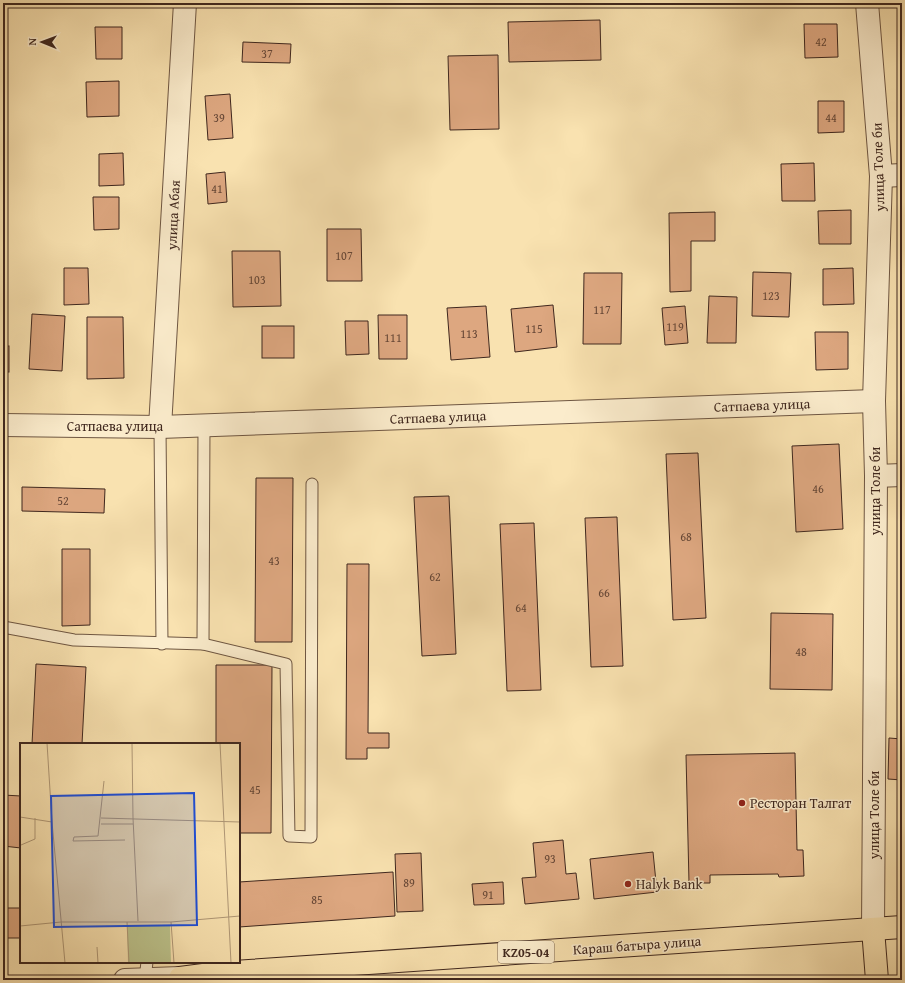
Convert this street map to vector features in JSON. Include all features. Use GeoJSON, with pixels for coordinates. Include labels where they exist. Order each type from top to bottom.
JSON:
{"type":"FeatureCollection","features":[{"type":"Feature","properties":{"kind":"main road","name":"Караш батыра улица"},"geometry":{"type":"LineString","coordinates":[[180,979],[227,972],[902,927]]}},
{"type":"Feature","properties":{"kind":"main road","name":"улица Толе би"},"geometry":{"type":"LineString","coordinates":[[873,929],[877,980]]}},
{"type":"Feature","properties":{"kind":"street","name":"улица Абая"},"geometry":{"type":"LineString","coordinates":[[160,427],[185,3]]}},
{"type":"Feature","properties":{"kind":"street","name":"улица Толе би"},"geometry":{"type":"LineString","coordinates":[[867,3],[892,176],[874,401],[876,476],[873,929]]}},
{"type":"Feature","properties":{"kind":"street","name":"Сатпаева улица"},"geometry":{"type":"LineString","coordinates":[[3,425],[160,427],[204,426],[874,401]]}},
{"type":"Feature","properties":{"kind":"street"},"geometry":{"type":"LineString","coordinates":[[876,476],[902,475]]}},
{"type":"Feature","properties":{"kind":"street","name":"Караш батыра улица"},"geometry":{"type":"LineString","coordinates":[[139,974],[180,979]]}},
{"type":"Feature","properties":{"kind":"lane"},"geometry":{"type":"LineString","coordinates":[[203,644],[204,426]]}},
{"type":"Feature","properties":{"kind":"lane"},"geometry":{"type":"LineString","coordinates":[[160,427],[162,644]]}},
{"type":"Feature","properties":{"kind":"lane"},"geometry":{"type":"LineString","coordinates":[[3,627],[74,640],[162,644],[203,644],[286,664],[289,836],[311,837],[312,484]]}},
{"type":"Feature","properties":{"kind":"building"},"geometry":{"type":"Polygon","coordinates":[[[127,3],[161,3],[127,4],[127,3]]]}},
{"type":"Feature","properties":{"kind":"building"},"geometry":{"type":"Polygon","coordinates":[[[600,20],[601,60],[509,62],[508,22],[600,20]]]}},
{"type":"Feature","properties":{"kind":"building"},"geometry":{"type":"Polygon","coordinates":[[[804,24],[837,24],[838,57],[805,58],[804,24]]]}},
{"type":"Feature","properties":{"kind":"building"},"geometry":{"type":"Polygon","coordinates":[[[95,27],[122,27],[122,59],[96,59],[95,27]]]}},
{"type":"Feature","properties":{"kind":"building"},"geometry":{"type":"Polygon","coordinates":[[[243,42],[291,44],[290,63],[242,62],[243,42]]]}},
{"type":"Feature","properties":{"kind":"building"},"geometry":{"type":"Polygon","coordinates":[[[498,55],[499,129],[450,130],[448,56],[498,55]]]}},
{"type":"Feature","properties":{"kind":"building"},"geometry":{"type":"Polygon","coordinates":[[[119,81],[119,116],[87,117],[86,82],[119,81]]]}},
{"type":"Feature","properties":{"kind":"building"},"geometry":{"type":"Polygon","coordinates":[[[230,94],[233,138],[208,140],[205,96],[230,94]]]}},
{"type":"Feature","properties":{"kind":"building"},"geometry":{"type":"Polygon","coordinates":[[[818,101],[844,101],[844,132],[818,133],[818,101]]]}},
{"type":"Feature","properties":{"kind":"building"},"geometry":{"type":"Polygon","coordinates":[[[123,153],[124,185],[99,186],[99,154],[123,153]]]}},
{"type":"Feature","properties":{"kind":"building"},"geometry":{"type":"Polygon","coordinates":[[[814,163],[815,201],[782,201],[781,164],[814,163]]]}},
{"type":"Feature","properties":{"kind":"building"},"geometry":{"type":"Polygon","coordinates":[[[225,172],[227,202],[208,204],[206,174],[225,172]]]}},
{"type":"Feature","properties":{"kind":"building"},"geometry":{"type":"Polygon","coordinates":[[[93,197],[119,197],[119,229],[94,230],[93,197]]]}},
{"type":"Feature","properties":{"kind":"building"},"geometry":{"type":"Polygon","coordinates":[[[851,210],[851,244],[819,244],[818,211],[851,210]]]}},
{"type":"Feature","properties":{"kind":"building"},"geometry":{"type":"Polygon","coordinates":[[[715,212],[715,241],[691,241],[691,291],[670,292],[669,213],[715,212]]]}},
{"type":"Feature","properties":{"kind":"building"},"geometry":{"type":"Polygon","coordinates":[[[327,229],[361,229],[362,281],[327,281],[327,229]]]}},
{"type":"Feature","properties":{"kind":"building"},"geometry":{"type":"Polygon","coordinates":[[[232,251],[280,251],[281,306],[233,307],[232,251]]]}},
{"type":"Feature","properties":{"kind":"building"},"geometry":{"type":"Polygon","coordinates":[[[64,268],[88,268],[89,304],[64,305],[64,268]]]}},
{"type":"Feature","properties":{"kind":"building"},"geometry":{"type":"Polygon","coordinates":[[[853,268],[854,304],[823,305],[823,269],[853,268]]]}},
{"type":"Feature","properties":{"kind":"building"},"geometry":{"type":"Polygon","coordinates":[[[753,272],[791,273],[789,317],[752,316],[753,272]]]}},
{"type":"Feature","properties":{"kind":"building"},"geometry":{"type":"Polygon","coordinates":[[[584,273],[622,273],[621,344],[583,344],[584,273]]]}},
{"type":"Feature","properties":{"kind":"building"},"geometry":{"type":"Polygon","coordinates":[[[709,296],[737,297],[736,343],[707,343],[709,296]]]}},
{"type":"Feature","properties":{"kind":"building"},"geometry":{"type":"Polygon","coordinates":[[[553,305],[557,347],[515,352],[511,309],[553,305]]]}},
{"type":"Feature","properties":{"kind":"building"},"geometry":{"type":"Polygon","coordinates":[[[486,306],[490,357],[451,360],[447,308],[486,306]]]}},
{"type":"Feature","properties":{"kind":"building"},"geometry":{"type":"Polygon","coordinates":[[[685,306],[688,343],[665,345],[662,308],[685,306]]]}},
{"type":"Feature","properties":{"kind":"building"},"geometry":{"type":"Polygon","coordinates":[[[32,314],[65,316],[62,371],[29,369],[32,314]]]}},
{"type":"Feature","properties":{"kind":"building"},"geometry":{"type":"Polygon","coordinates":[[[378,315],[407,315],[407,359],[379,359],[378,315]]]}},
{"type":"Feature","properties":{"kind":"building"},"geometry":{"type":"Polygon","coordinates":[[[87,317],[123,317],[124,378],[87,379],[87,317]]]}},
{"type":"Feature","properties":{"kind":"building"},"geometry":{"type":"Polygon","coordinates":[[[345,321],[368,321],[369,354],[346,355],[345,321]]]}},
{"type":"Feature","properties":{"kind":"building"},"geometry":{"type":"Polygon","coordinates":[[[262,326],[294,326],[294,358],[262,358],[262,326]]]}},
{"type":"Feature","properties":{"kind":"building"},"geometry":{"type":"Polygon","coordinates":[[[815,332],[848,332],[848,369],[816,370],[815,332]]]}},
{"type":"Feature","properties":{"kind":"building"},"geometry":{"type":"Polygon","coordinates":[[[3,346],[9,346],[9,372],[3,372],[3,346]]]}},
{"type":"Feature","properties":{"kind":"building"},"geometry":{"type":"Polygon","coordinates":[[[839,444],[843,529],[796,532],[792,446],[839,444]]]}},
{"type":"Feature","properties":{"kind":"building"},"geometry":{"type":"Polygon","coordinates":[[[698,453],[706,618],[673,620],[666,454],[698,453]]]}},
{"type":"Feature","properties":{"kind":"building"},"geometry":{"type":"Polygon","coordinates":[[[256,478],[293,478],[292,642],[255,642],[256,478]]]}},
{"type":"Feature","properties":{"kind":"building"},"geometry":{"type":"Polygon","coordinates":[[[22,487],[105,489],[104,513],[22,511],[22,487]]]}},
{"type":"Feature","properties":{"kind":"building"},"geometry":{"type":"Polygon","coordinates":[[[449,496],[456,654],[422,656],[414,497],[449,496]]]}},
{"type":"Feature","properties":{"kind":"building"},"geometry":{"type":"Polygon","coordinates":[[[617,517],[623,666],[591,667],[585,518],[617,517]]]}},
{"type":"Feature","properties":{"kind":"building"},"geometry":{"type":"Polygon","coordinates":[[[534,523],[541,690],[507,691],[500,524],[534,523]]]}},
{"type":"Feature","properties":{"kind":"building"},"geometry":{"type":"Polygon","coordinates":[[[62,549],[90,549],[90,625],[62,626],[62,549]]]}},
{"type":"Feature","properties":{"kind":"building"},"geometry":{"type":"Polygon","coordinates":[[[347,564],[369,564],[368,733],[389,733],[389,748],[367,748],[367,759],[346,759],[347,564]]]}},
{"type":"Feature","properties":{"kind":"building"},"geometry":{"type":"Polygon","coordinates":[[[771,613],[833,614],[832,690],[770,689],[771,613]]]}},
{"type":"Feature","properties":{"kind":"building"},"geometry":{"type":"Polygon","coordinates":[[[36,664],[86,667],[82,743],[32,743],[36,664]]]}},
{"type":"Feature","properties":{"kind":"building"},"geometry":{"type":"Polygon","coordinates":[[[216,665],[272,665],[271,833],[240,833],[240,743],[216,743],[216,665]]]}},
{"type":"Feature","properties":{"kind":"building"},"geometry":{"type":"Polygon","coordinates":[[[889,738],[902,739],[902,780],[888,779],[889,738]]]}},
{"type":"Feature","properties":{"kind":"building","name":"Ресторан Талгат"},"geometry":{"type":"Polygon","coordinates":[[[795,753],[797,850],[803,850],[804,876],[779,877],[778,874],[710,875],[710,883],[689,883],[686,755],[795,753]]]}},
{"type":"Feature","properties":{"kind":"building"},"geometry":{"type":"Polygon","coordinates":[[[3,795],[20,796],[20,848],[3,846],[3,795]]]}},
{"type":"Feature","properties":{"kind":"building"},"geometry":{"type":"Polygon","coordinates":[[[898,798],[902,798],[902,863],[898,863],[898,798]]]}},
{"type":"Feature","properties":{"kind":"building"},"geometry":{"type":"Polygon","coordinates":[[[563,840],[566,874],[576,873],[579,899],[525,904],[522,878],[536,877],[533,843],[563,840]]]}},
{"type":"Feature","properties":{"kind":"building"},"geometry":{"type":"Polygon","coordinates":[[[653,852],[657,892],[594,899],[590,859],[653,852]]]}},
{"type":"Feature","properties":{"kind":"building"},"geometry":{"type":"Polygon","coordinates":[[[421,853],[423,911],[397,912],[395,854],[421,853]]]}},
{"type":"Feature","properties":{"kind":"building"},"geometry":{"type":"Polygon","coordinates":[[[393,872],[395,916],[240,927],[240,882],[393,872]]]}},
{"type":"Feature","properties":{"kind":"building"},"geometry":{"type":"Polygon","coordinates":[[[503,882],[504,904],[474,905],[472,884],[503,882]]]}},
{"type":"Feature","properties":{"kind":"building"},"geometry":{"type":"Polygon","coordinates":[[[3,908],[20,908],[20,938],[3,938],[3,908]]]}},
{"type":"Feature","properties":{"kind":"place","name":"Ресторан Талгат"},"geometry":{"type":"Point","coordinates":[742,803]}},
{"type":"Feature","properties":{"kind":"place","name":"Halyk Bank"},"geometry":{"type":"Point","coordinates":[628,884]}}]}
